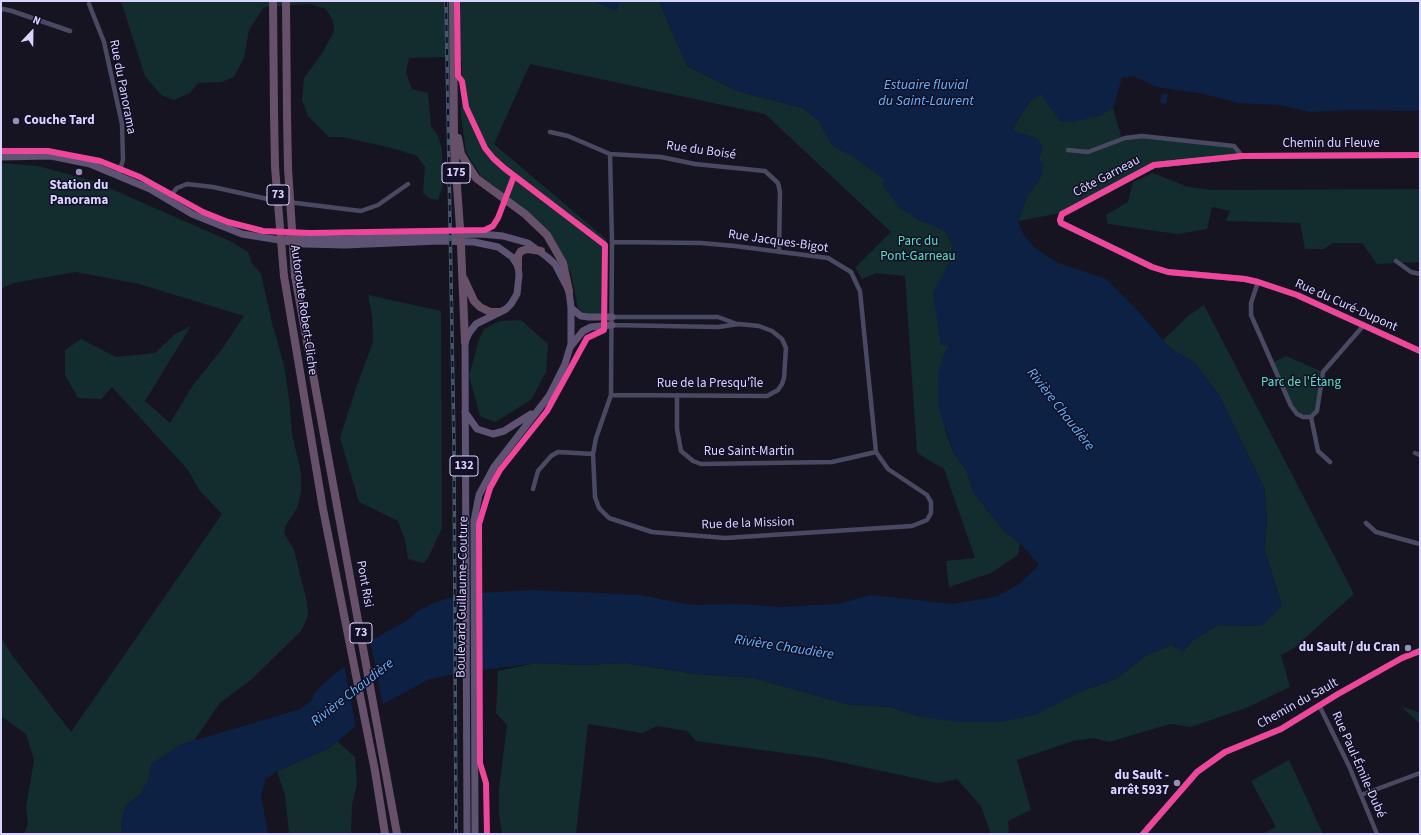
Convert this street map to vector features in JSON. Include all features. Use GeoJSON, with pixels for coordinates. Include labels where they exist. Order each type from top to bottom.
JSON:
{"type":"FeatureCollection","features":[{"type":"Feature","properties":{"kind":"highway","name":"Autoroute Robert-Cliche"},"geometry":{"type":"LineString","coordinates":[[273,1],[275,167],[284,276],[323,509]]}},
{"type":"Feature","properties":{"kind":"highway","name":"Autoroute Robert-Cliche"},"geometry":{"type":"LineString","coordinates":[[286,1],[288,168],[295,276],[336,500]]}},
{"type":"Feature","properties":{"kind":"highway","name":"Boulevard Guillaume-Couture"},"geometry":{"type":"LineString","coordinates":[[453,1],[454,144],[460,228],[465,342]]}},
{"type":"Feature","properties":{"kind":"highway","name":"Boulevard Guillaume-Couture"},"geometry":{"type":"LineString","coordinates":[[454,119],[461,154],[467,165],[476,178],[525,214],[547,235],[563,263],[569,291]]}},
{"type":"Feature","properties":{"kind":"highway"},"geometry":{"type":"LineString","coordinates":[[518,266],[518,256],[521,251],[541,251]]}},
{"type":"Feature","properties":{"kind":"highway"},"geometry":{"type":"LineString","coordinates":[[462,274],[474,301],[480,307],[490,312],[499,312]]}},
{"type":"Feature","properties":{"kind":"highway","name":"Pont Risi"},"geometry":{"type":"LineString","coordinates":[[336,500],[397,834]]}},
{"type":"Feature","properties":{"kind":"highway","name":"Pont Risi"},"geometry":{"type":"LineString","coordinates":[[323,509],[375,771],[385,834]]}},
{"type":"Feature","properties":{"kind":"main road","name":"132"},"geometry":{"type":"LineString","coordinates":[[1,157],[51,156],[90,164],[150,189],[167,200],[221,227],[242,234],[304,244],[345,245],[439,241],[474,242],[498,247],[512,257],[518,266]]}},
{"type":"Feature","properties":{"kind":"main road","name":"132"},"geometry":{"type":"LineString","coordinates":[[266,237],[346,239],[481,234],[515,239],[528,243],[541,251],[555,264],[569,291]]}},
{"type":"Feature","properties":{"kind":"main road"},"geometry":{"type":"LineString","coordinates":[[465,342],[476,324],[511,304],[517,294],[520,280],[518,266]]}},
{"type":"Feature","properties":{"kind":"main road","name":"Boulevard Guillaume-Couture"},"geometry":{"type":"LineString","coordinates":[[467,834],[474,521],[479,494],[494,467],[558,380],[571,346],[571,308],[569,291]]}},
{"type":"Feature","properties":{"kind":"main road"},"geometry":{"type":"LineString","coordinates":[[571,308],[581,316],[612,317]]}},
{"type":"Feature","properties":{"kind":"main road"},"geometry":{"type":"LineString","coordinates":[[571,346],[583,331],[591,327],[612,325]]}},
{"type":"Feature","properties":{"kind":"main road","name":"Boulevard Guillaume-Couture"},"geometry":{"type":"LineString","coordinates":[[465,342],[465,521],[470,727],[475,834]]}},
{"type":"Feature","properties":{"kind":"main road"},"geometry":{"type":"LineString","coordinates":[[464,411],[477,429],[493,434],[504,431],[538,409]]}},
{"type":"Feature","properties":{"kind":"street","name":"Rue du Panorama"},"geometry":{"type":"LineString","coordinates":[[89,4],[104,42],[122,124],[123,160],[118,175]]}},
{"type":"Feature","properties":{"kind":"street"},"geometry":{"type":"LineString","coordinates":[[1,10],[12,11],[70,31]]}},
{"type":"Feature","properties":{"kind":"street","name":"Rue du Boisé"},"geometry":{"type":"LineString","coordinates":[[550,132],[568,136],[610,154],[661,156],[726,168],[753,168],[765,171],[774,178],[780,192],[779,252]]}},
{"type":"Feature","properties":{"kind":"street"},"geometry":{"type":"LineString","coordinates":[[1068,150],[1088,152],[1125,138],[1142,136],[1234,146],[1242,156]]}},
{"type":"Feature","properties":{"kind":"street","name":"Rue de la Mission"},"geometry":{"type":"LineString","coordinates":[[610,154],[612,242],[611,395],[596,438],[593,454],[595,497],[599,508],[609,518],[652,532],[725,538],[912,526],[927,520],[931,513],[931,502],[927,495],[888,469],[876,452]]}},
{"type":"Feature","properties":{"kind":"street","name":"Chemin du Fleuve"},"geometry":{"type":"LineString","coordinates":[[1242,156],[1420,155]]}},
{"type":"Feature","properties":{"kind":"street","name":"Côte Garneau"},"geometry":{"type":"LineString","coordinates":[[1060,220],[1062,214],[1154,165],[1242,156]]}},
{"type":"Feature","properties":{"kind":"street"},"geometry":{"type":"LineString","coordinates":[[167,200],[177,188],[187,184],[213,187],[272,200],[361,211],[378,204],[408,184]]}},
{"type":"Feature","properties":{"kind":"street","name":"Rue du Curé-Dupont"},"geometry":{"type":"LineString","coordinates":[[1060,220],[1061,223],[1152,267],[1168,272],[1258,282],[1297,295],[1420,351]]}},
{"type":"Feature","properties":{"kind":"street","name":"Rue Jacques-Bigot"},"geometry":{"type":"LineString","coordinates":[[612,242],[701,243],[735,246],[828,258],[851,272],[860,291],[876,452]]}},
{"type":"Feature","properties":{"kind":"street"},"geometry":{"type":"LineString","coordinates":[[1396,261],[1411,272],[1420,274]]}},
{"type":"Feature","properties":{"kind":"street"},"geometry":{"type":"LineString","coordinates":[[1258,282],[1251,303],[1251,315],[1291,406],[1297,414],[1303,417],[1311,417],[1317,411],[1323,372],[1364,325]]}},
{"type":"Feature","properties":{"kind":"street","name":"Rue de la Presqu'île"},"geometry":{"type":"LineString","coordinates":[[611,395],[767,396],[778,390],[784,378],[786,348],[782,339],[772,331],[759,326],[739,324],[718,317],[612,317]]}},
{"type":"Feature","properties":{"kind":"street","name":"Rue de la Presqu'île"},"geometry":{"type":"LineString","coordinates":[[612,325],[718,327],[739,324]]}},
{"type":"Feature","properties":{"kind":"street","name":"Rue Saint-Martin"},"geometry":{"type":"LineString","coordinates":[[677,395],[677,429],[681,451],[692,461],[701,464],[832,462],[876,452]]}},
{"type":"Feature","properties":{"kind":"street"},"geometry":{"type":"LineString","coordinates":[[1311,417],[1318,451],[1330,462]]}},
{"type":"Feature","properties":{"kind":"street"},"geometry":{"type":"LineString","coordinates":[[533,490],[538,471],[551,456],[558,452],[593,454]]}},
{"type":"Feature","properties":{"kind":"street"},"geometry":{"type":"LineString","coordinates":[[1415,453],[1420,455]]}},
{"type":"Feature","properties":{"kind":"street"},"geometry":{"type":"LineString","coordinates":[[1366,523],[1376,532],[1420,544]]}},
{"type":"Feature","properties":{"kind":"street","name":"Chemin du Sault"},"geometry":{"type":"LineString","coordinates":[[1143,834],[1197,772],[1225,752],[1281,729],[1319,705],[1402,658],[1420,651]]}},
{"type":"Feature","properties":{"kind":"street","name":"Rue Paul-Émile-Dubé"},"geometry":{"type":"LineString","coordinates":[[1319,705],[1361,795],[1377,834]]}},
{"type":"Feature","properties":{"kind":"street"},"geometry":{"type":"LineString","coordinates":[[1361,795],[1420,773]]}},
{"type":"Feature","properties":{"kind":"green space","name":"Parc du Pont-Garneau"},"geometry":{"type":"Polygon","coordinates":[[[121,1],[593,1],[616,10],[618,7],[617,1],[659,1],[687,66],[737,91],[803,108],[818,120],[833,146],[851,155],[883,178],[917,219],[945,232],[953,245],[950,261],[945,270],[940,345],[950,344],[944,354],[945,430],[954,453],[967,471],[973,492],[1004,531],[1020,543],[1018,555],[991,573],[949,587],[946,561],[975,558],[944,469],[917,453],[905,276],[876,273],[862,279],[855,268],[891,232],[765,114],[530,64],[494,144],[606,239],[606,312],[601,315],[585,314],[578,308],[571,274],[564,258],[550,236],[501,196],[496,187],[481,176],[466,152],[461,115],[462,62],[442,57],[409,58],[406,72],[412,89],[428,93],[431,126],[438,136],[442,148],[443,185],[438,200],[430,199],[423,193],[425,167],[417,156],[392,148],[342,137],[329,137],[308,116],[302,100],[304,78],[323,52],[334,31],[333,21],[326,9],[310,4],[264,7],[249,30],[244,58],[234,77],[222,82],[198,83],[190,93],[174,100],[161,95],[145,76],[121,1]]]}},
{"type":"Feature","properties":{"kind":"green space"},"geometry":{"type":"Polygon","coordinates":[[[1041,93],[1060,121],[1099,116],[1113,108],[1122,139],[1142,136],[1234,146],[1242,156],[1154,165],[1066,212],[1018,221],[1027,197],[1042,175],[1039,160],[1042,146],[1012,130],[1030,101],[1041,93]]]}},
{"type":"Feature","properties":{"kind":"green space"},"geometry":{"type":"Polygon","coordinates":[[[1,163],[38,166],[93,181],[232,242],[248,252],[252,263],[261,274],[272,323],[284,365],[290,406],[292,434],[301,473],[301,493],[297,508],[286,525],[284,533],[294,550],[307,602],[308,616],[301,631],[252,679],[220,703],[193,742],[182,744],[152,764],[148,781],[141,794],[125,806],[121,826],[123,834],[24,834],[28,824],[26,807],[34,760],[26,734],[1,716],[1,637],[12,655],[71,732],[222,514],[199,490],[188,470],[112,387],[101,399],[78,398],[65,375],[65,350],[81,339],[116,357],[155,353],[175,334],[191,326],[145,401],[170,423],[193,385],[222,349],[244,316],[139,284],[76,272],[13,283],[1,289],[1,163]]]}},
{"type":"Feature","properties":{"kind":"green space"},"geometry":{"type":"Polygon","coordinates":[[[1153,173],[1188,187],[1213,190],[1420,189],[1420,262],[1377,264],[1362,243],[1333,243],[1324,249],[1305,249],[1300,223],[1226,221],[1230,211],[1212,207],[1207,229],[1177,234],[1108,224],[1106,215],[1128,202],[1133,182],[1153,173]]]}},
{"type":"Feature","properties":{"kind":"green space"},"geometry":{"type":"Polygon","coordinates":[[[368,295],[441,311],[442,528],[428,558],[424,563],[408,559],[405,540],[398,521],[359,502],[340,438],[373,342],[372,315],[368,295]]]}},
{"type":"Feature","properties":{"kind":"green space"},"geometry":{"type":"Polygon","coordinates":[[[1204,305],[1354,594],[1294,648],[1281,655],[1290,687],[1246,708],[1191,727],[1170,724],[1109,742],[1094,738],[1073,741],[1017,760],[1031,810],[1008,821],[1009,834],[991,834],[981,806],[957,779],[938,783],[821,758],[696,741],[687,731],[657,726],[642,733],[588,724],[576,834],[502,834],[499,814],[499,789],[507,725],[496,713],[498,671],[536,663],[583,665],[626,663],[697,674],[754,678],[847,704],[890,707],[922,717],[1082,691],[1117,678],[1148,654],[1171,645],[1183,651],[1193,640],[1218,625],[1261,626],[1282,606],[1265,551],[1267,516],[1264,488],[1220,397],[1195,363],[1171,349],[1163,340],[1188,316],[1204,305]]]}},
{"type":"Feature","properties":{"kind":"green space"},"geometry":{"type":"Polygon","coordinates":[[[521,320],[548,344],[546,372],[531,400],[495,422],[480,416],[469,376],[479,339],[484,329],[500,321],[521,320]]]}},
{"type":"Feature","properties":{"kind":"green space","name":"Parc de l'Étang"},"geometry":{"type":"Polygon","coordinates":[[[1286,356],[1323,372],[1317,411],[1311,417],[1297,414],[1272,363],[1286,356]]]}},
{"type":"Feature","properties":{"kind":"green space"},"geometry":{"type":"Polygon","coordinates":[[[1401,706],[1420,713],[1420,724],[1401,706]]]}},
{"type":"Feature","properties":{"kind":"green space"},"geometry":{"type":"Polygon","coordinates":[[[337,741],[355,757],[357,784],[352,805],[351,834],[289,834],[285,795],[277,771],[331,747],[337,741]]]}},
{"type":"Feature","properties":{"kind":"green space"},"geometry":{"type":"Polygon","coordinates":[[[1289,760],[1323,834],[1262,834],[1276,827],[1251,781],[1289,760]]]}},
{"type":"Feature","properties":{"kind":"water"},"geometry":{"type":"Polygon","coordinates":[[[593,1],[617,1],[618,7],[616,10],[593,1]]]}},
{"type":"Feature","properties":{"kind":"water"},"geometry":{"type":"Polygon","coordinates":[[[659,1],[1420,1],[1420,111],[1351,110],[1310,112],[1279,105],[1238,103],[1204,94],[1156,87],[1134,76],[1122,78],[1113,108],[1099,116],[1073,122],[1060,121],[1041,94],[1030,101],[1012,130],[1038,139],[1042,146],[1039,160],[1043,164],[1042,175],[1027,197],[1018,221],[1024,235],[1035,248],[1058,263],[1106,279],[1138,311],[1171,349],[1195,363],[1220,397],[1264,488],[1267,516],[1265,551],[1282,606],[1261,626],[1218,625],[1193,640],[1183,651],[1171,645],[1148,654],[1117,678],[1082,691],[1035,715],[999,722],[959,722],[922,717],[890,707],[847,704],[754,678],[697,674],[626,663],[583,665],[536,663],[454,674],[427,680],[380,706],[331,747],[277,771],[266,779],[261,795],[268,834],[123,834],[121,826],[125,806],[141,794],[148,781],[152,764],[182,744],[301,709],[312,700],[314,693],[346,665],[366,643],[405,622],[418,611],[436,602],[464,594],[531,590],[640,595],[692,605],[737,604],[782,607],[837,604],[871,595],[952,604],[995,597],[1018,585],[1039,565],[1020,543],[1004,531],[973,492],[967,471],[954,453],[939,409],[938,375],[944,354],[950,345],[940,345],[933,293],[950,261],[953,245],[945,232],[917,219],[900,208],[883,186],[883,178],[851,155],[833,146],[818,120],[803,108],[737,91],[687,66],[659,1]]]}},
{"type":"Feature","properties":{"kind":"water"},"geometry":{"type":"Polygon","coordinates":[[[1161,94],[1168,94],[1166,104],[1160,103],[1161,94]]]}},
{"type":"Feature","properties":{"kind":"pier"},"geometry":{"type":"Polygon","coordinates":[[[482,591],[482,672],[460,675],[460,593],[482,591]]]}},
{"type":"Feature","properties":{"kind":"pier"},"geometry":{"type":"Polygon","coordinates":[[[370,638],[383,706],[356,728],[344,664],[353,652],[370,638]]]}},
{"type":"Feature","properties":{"kind":"railway"},"geometry":{"type":"LineString","coordinates":[[446,1],[454,445],[456,834]]}},
{"type":"Feature","properties":{"kind":"cycle path"},"geometry":{"type":"LineString","coordinates":[[457,1],[458,76],[462,81],[466,107],[485,148],[504,168],[605,245],[604,330],[587,338],[547,411],[500,470],[490,488],[479,524],[480,763],[486,783],[487,834]]}},
{"type":"Feature","properties":{"kind":"cycle path"},"geometry":{"type":"LineString","coordinates":[[1,151],[48,151],[100,161],[140,177],[203,212],[228,222],[263,231],[310,233],[485,230],[493,226],[498,218],[514,176]]}},
{"type":"Feature","properties":{"kind":"cycle path"},"geometry":{"type":"LineString","coordinates":[[1420,155],[1242,156],[1154,165],[1062,214],[1060,220],[1061,223],[1152,267],[1168,272],[1245,279],[1258,282],[1297,295],[1420,351]]}},
{"type":"Feature","properties":{"kind":"cycle path"},"geometry":{"type":"LineString","coordinates":[[1143,834],[1197,772],[1225,752],[1281,729],[1338,694],[1402,658],[1420,651]]}},
{"type":"Feature","properties":{"kind":"place","name":"Couche Tard"},"geometry":{"type":"Point","coordinates":[16,121]}},
{"type":"Feature","properties":{"kind":"place","name":"Station du Panorama"},"geometry":{"type":"Point","coordinates":[79,172]}},
{"type":"Feature","properties":{"kind":"place","name":"du Sault / du Cran"},"geometry":{"type":"Point","coordinates":[1408,648]}},
{"type":"Feature","properties":{"kind":"place","name":"du Sault - arrêt 5937"},"geometry":{"type":"Point","coordinates":[1177,783]}},
{"type":"Feature","properties":{"kind":"water label","name":"Estuaire fluvial du Saint-Laurent"},"geometry":{"type":"Point","coordinates":[926,94]}},
{"type":"Feature","properties":{"kind":"water label","name":"Rivière Chaudière"},"geometry":{"type":"Point","coordinates":[1060,410]}},
{"type":"Feature","properties":{"kind":"water label","name":"Rivière Chaudière"},"geometry":{"type":"Point","coordinates":[784,648]}},
{"type":"Feature","properties":{"kind":"water label","name":"Rivière Chaudière"},"geometry":{"type":"Point","coordinates":[353,693]}}]}
